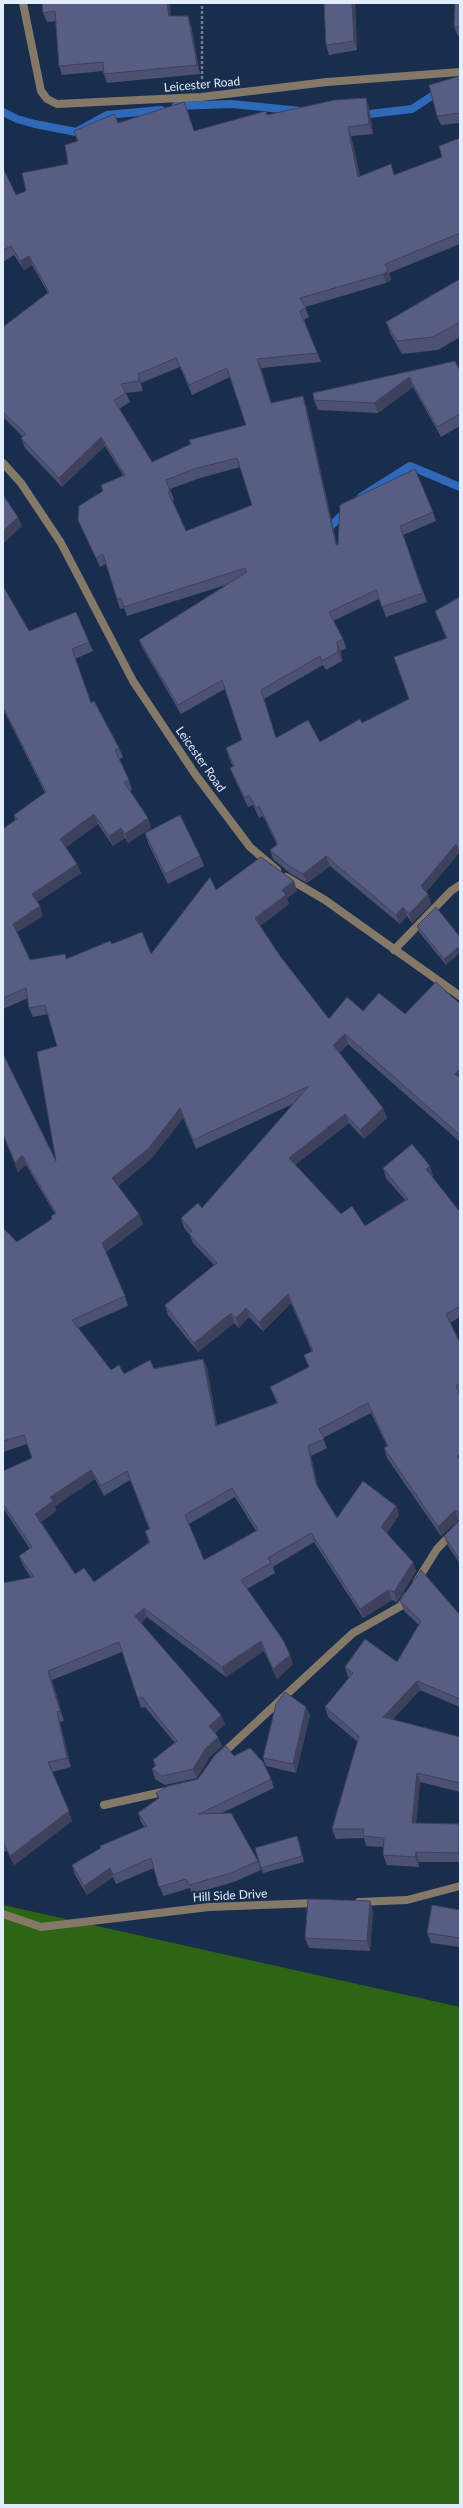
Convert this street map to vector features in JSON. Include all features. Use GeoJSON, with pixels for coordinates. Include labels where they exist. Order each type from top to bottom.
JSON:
{"type":"FeatureCollection","features":[{"type":"Feature","properties":{"kind":"street","name":"Leicester Road"},"geometry":{"type":"LineString","coordinates":[[23,3],[41,91],[47,99],[57,104],[201,98],[327,82],[460,72]]}},
{"type":"Feature","properties":{"kind":"street","name":"Leicester Road"},"geometry":{"type":"LineString","coordinates":[[3,463],[21,483],[61,543],[133,681],[195,774],[250,847],[288,879],[325,900],[460,996]]}},
{"type":"Feature","properties":{"kind":"street"},"geometry":{"type":"LineString","coordinates":[[394,950],[451,891],[460,886]]}},
{"type":"Feature","properties":{"kind":"street"},"geometry":{"type":"LineString","coordinates":[[214,1761],[353,1634],[402,1606],[437,1549],[460,1525]]}},
{"type":"Feature","properties":{"kind":"street"},"geometry":{"type":"LineString","coordinates":[[104,1805],[173,1789]]}},
{"type":"Feature","properties":{"kind":"street"},"geometry":{"type":"LineString","coordinates":[[352,1902],[407,1900],[460,1886]]}},
{"type":"Feature","properties":{"kind":"street","name":"Hill Side Drive"},"geometry":{"type":"LineString","coordinates":[[3,1914],[41,1927],[209,1907],[328,1903]]}},
{"type":"Feature","properties":{"kind":"path"},"geometry":{"type":"LineString","coordinates":[[201,98],[202,3]]}},
{"type":"Feature","properties":{"kind":"green space"},"geometry":{"type":"Polygon","coordinates":[[[3,1905],[460,2007],[460,2505],[3,2505],[3,1905]]]}},
{"type":"Feature","properties":{"kind":"building"},"geometry":{"type":"Polygon","coordinates":[[[42,3],[167,3],[169,16],[188,16],[197,65],[104,74],[103,62],[59,66],[55,11],[43,13],[42,3]]]}},
{"type":"Feature","properties":{"kind":"building"},"geometry":{"type":"Polygon","coordinates":[[[324,3],[352,3],[354,41],[326,45],[324,3]]]}},
{"type":"Feature","properties":{"kind":"building"},"geometry":{"type":"Polygon","coordinates":[[[455,3],[460,3],[460,27],[454,27],[455,3]]]}},
{"type":"Feature","properties":{"kind":"building"},"geometry":{"type":"Polygon","coordinates":[[[460,76],[460,113],[437,116],[429,85],[460,76]]]}},
{"type":"Feature","properties":{"kind":"building"},"geometry":{"type":"Polygon","coordinates":[[[366,98],[369,124],[348,127],[358,177],[391,164],[394,175],[442,157],[439,146],[460,138],[460,233],[385,264],[388,271],[383,274],[300,298],[306,308],[300,311],[317,353],[257,359],[271,403],[303,396],[336,545],[338,545],[340,505],[415,469],[433,512],[400,526],[423,593],[382,607],[376,590],[329,612],[343,639],[337,642],[338,652],[322,661],[320,656],[261,690],[276,738],[308,720],[320,742],[360,719],[362,723],[409,699],[394,657],[447,638],[435,611],[460,597],[460,854],[456,844],[421,886],[428,894],[409,914],[403,907],[396,915],[326,856],[303,874],[288,865],[270,850],[278,844],[259,806],[256,808],[249,795],[245,798],[230,768],[234,766],[226,748],[242,740],[222,680],[178,705],[139,640],[247,572],[245,568],[124,607],[121,598],[117,599],[103,554],[96,558],[78,520],[79,506],[103,491],[101,485],[125,475],[101,437],[59,478],[21,438],[26,434],[3,412],[3,327],[49,292],[29,256],[20,261],[11,246],[3,250],[3,168],[16,195],[26,191],[22,173],[68,164],[65,145],[78,141],[74,131],[114,114],[118,123],[184,102],[194,131],[266,111],[267,115],[335,100],[366,98]],[[176,358],[138,374],[139,381],[121,384],[126,393],[114,400],[152,462],[191,444],[189,440],[246,425],[227,368],[189,385],[176,358]],[[237,458],[194,469],[166,480],[170,491],[168,492],[186,531],[252,505],[237,458]]]}},
{"type":"Feature","properties":{"kind":"building"},"geometry":{"type":"Polygon","coordinates":[[[460,279],[460,322],[433,337],[397,341],[386,322],[460,279]]]}},
{"type":"Feature","properties":{"kind":"building"},"geometry":{"type":"Polygon","coordinates":[[[455,361],[460,371],[460,414],[437,427],[409,377],[374,403],[314,400],[313,393],[455,361]]]}},
{"type":"Feature","properties":{"kind":"building"},"geometry":{"type":"Polygon","coordinates":[[[3,495],[18,517],[3,531],[3,495]]]}},
{"type":"Feature","properties":{"kind":"building"},"geometry":{"type":"Polygon","coordinates":[[[3,586],[29,631],[76,612],[89,642],[72,649],[91,703],[94,701],[119,748],[115,750],[129,780],[124,782],[148,818],[125,834],[121,828],[109,836],[94,814],[60,839],[77,864],[32,894],[40,906],[13,924],[30,960],[65,954],[66,959],[110,941],[112,944],[142,932],[151,954],[210,877],[216,890],[261,857],[294,881],[282,890],[286,895],[255,918],[280,956],[329,1019],[347,997],[363,1011],[379,993],[405,1014],[436,982],[460,1004],[460,1069],[455,1074],[460,1078],[460,1135],[345,1034],[333,1045],[383,1108],[360,1130],[345,1114],[289,1158],[341,1214],[352,1206],[365,1226],[408,1199],[383,1168],[412,1144],[430,1166],[426,1169],[460,1212],[460,1306],[446,1314],[460,1343],[460,1384],[456,1386],[460,1396],[460,1454],[457,1456],[460,1460],[460,1513],[455,1510],[438,1527],[384,1448],[388,1446],[368,1403],[319,1429],[324,1439],[308,1446],[316,1484],[337,1518],[363,1481],[396,1506],[381,1527],[413,1562],[394,1592],[388,1590],[360,1609],[311,1533],[268,1558],[271,1563],[241,1580],[283,1640],[290,1655],[273,1669],[261,1641],[222,1667],[144,1608],[135,1616],[221,1715],[209,1726],[218,1737],[206,1748],[193,1769],[162,1776],[152,1769],[156,1765],[153,1760],[177,1741],[142,1697],[138,1699],[119,1642],[48,1671],[60,1711],[57,1712],[67,1758],[48,1762],[69,1811],[10,1856],[3,1842],[3,1583],[34,1577],[19,1556],[32,1547],[3,1504],[3,1471],[32,1458],[24,1435],[3,1441],[3,1228],[17,1242],[52,1219],[51,1216],[56,1213],[22,1155],[15,1163],[3,1134],[3,1054],[56,1161],[37,1052],[57,1046],[45,1005],[29,1008],[26,988],[3,998],[3,829],[17,819],[14,815],[46,792],[3,707],[3,586]],[[309,1086],[193,1140],[180,1108],[148,1149],[112,1178],[139,1214],[102,1243],[125,1296],[72,1320],[111,1370],[119,1365],[124,1374],[150,1360],[154,1369],[203,1359],[216,1426],[278,1403],[270,1387],[309,1367],[304,1355],[313,1351],[288,1294],[259,1322],[246,1308],[236,1318],[231,1313],[194,1343],[165,1305],[217,1263],[189,1234],[192,1231],[181,1218],[198,1203],[202,1208],[309,1086]],[[91,1470],[50,1497],[53,1501],[35,1514],[75,1574],[84,1568],[94,1582],[150,1542],[145,1531],[150,1529],[127,1471],[101,1486],[91,1470]],[[232,1488],[185,1515],[204,1560],[258,1530],[232,1488]]]}},
{"type":"Feature","properties":{"kind":"building"},"geometry":{"type":"Polygon","coordinates":[[[180,815],[200,856],[165,874],[145,833],[180,815]]]}},
{"type":"Feature","properties":{"kind":"building"},"geometry":{"type":"Polygon","coordinates":[[[436,907],[460,937],[460,946],[444,959],[417,926],[436,907]]]}},
{"type":"Feature","properties":{"kind":"building"},"geometry":{"type":"Polygon","coordinates":[[[460,1520],[460,1560],[444,1536],[460,1520]]]}},
{"type":"Feature","properties":{"kind":"building"},"geometry":{"type":"Polygon","coordinates":[[[421,1570],[460,1615],[460,1699],[417,1681],[383,1717],[460,1737],[460,1783],[417,1773],[412,1823],[459,1824],[459,1853],[416,1852],[415,1857],[383,1855],[384,1838],[363,1836],[364,1829],[332,1829],[359,1736],[325,1707],[353,1673],[345,1667],[365,1639],[397,1662],[421,1621],[400,1601],[421,1570]]]}},
{"type":"Feature","properties":{"kind":"building"},"geometry":{"type":"Polygon","coordinates":[[[285,1692],[306,1707],[293,1764],[263,1758],[276,1704],[285,1692]]]}},
{"type":"Feature","properties":{"kind":"building"},"geometry":{"type":"Polygon","coordinates":[[[226,1746],[234,1756],[250,1748],[263,1762],[271,1779],[199,1814],[231,1813],[258,1861],[231,1873],[189,1885],[186,1879],[159,1887],[151,1858],[113,1875],[110,1868],[84,1886],[72,1865],[101,1848],[100,1846],[147,1826],[138,1813],[159,1798],[156,1793],[168,1786],[198,1779],[215,1755],[226,1746]]]}},
{"type":"Feature","properties":{"kind":"building"},"geometry":{"type":"Polygon","coordinates":[[[297,1836],[302,1856],[261,1868],[255,1848],[297,1836]]]}},
{"type":"Feature","properties":{"kind":"building"},"geometry":{"type":"Polygon","coordinates":[[[308,1899],[370,1901],[367,1941],[305,1938],[308,1899]]]}},
{"type":"Feature","properties":{"kind":"building"},"geometry":{"type":"Polygon","coordinates":[[[432,1905],[460,1910],[460,1938],[427,1933],[432,1905]]]}},
{"type":"Feature","properties":{"kind":"waterway"},"geometry":{"type":"LineString","coordinates":[[361,115],[412,109],[441,90]]}},
{"type":"Feature","properties":{"kind":"waterway"},"geometry":{"type":"LineString","coordinates":[[176,106],[232,104],[300,111]]}},
{"type":"Feature","properties":{"kind":"waterway"},"geometry":{"type":"LineString","coordinates":[[3,112],[17,119],[35,124],[76,132],[107,115],[161,110]]}},
{"type":"Feature","properties":{"kind":"waterway"},"geometry":{"type":"LineString","coordinates":[[361,497],[410,466],[460,487]]}},
{"type":"Feature","properties":{"kind":"waterway"},"geometry":{"type":"LineString","coordinates":[[325,532],[347,510]]}}]}
